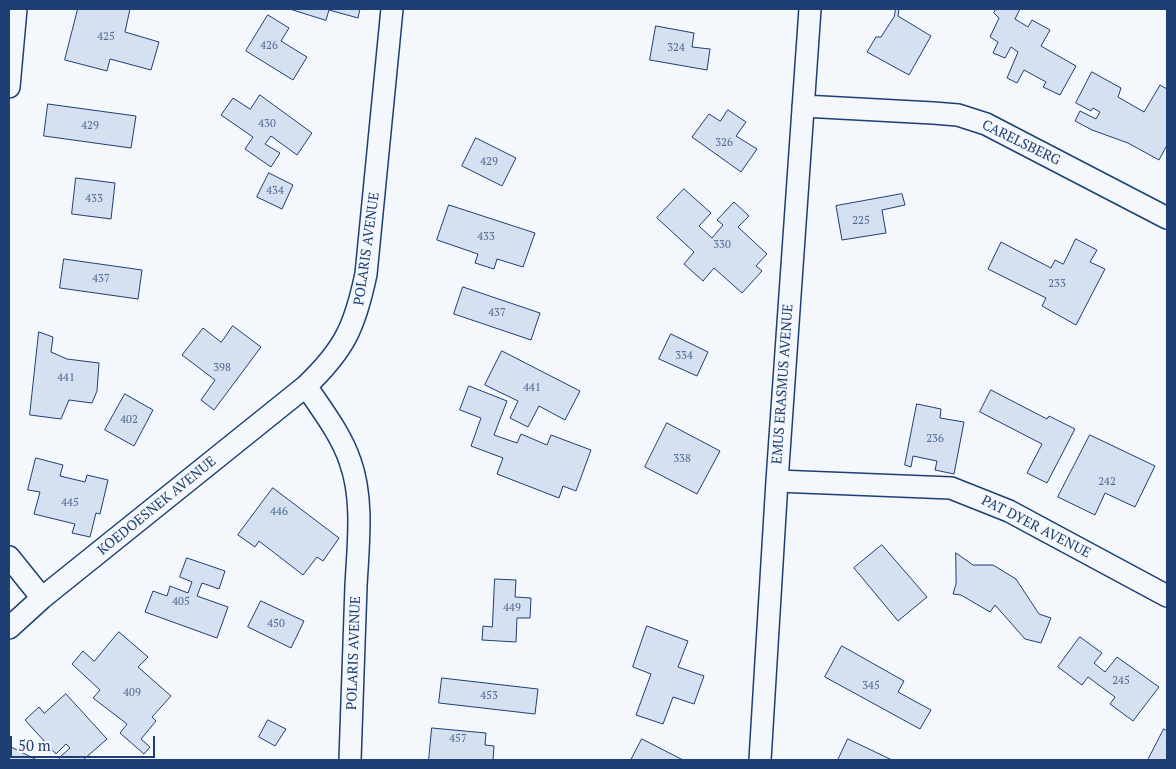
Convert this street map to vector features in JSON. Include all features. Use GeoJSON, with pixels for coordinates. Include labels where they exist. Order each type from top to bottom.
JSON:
{"type":"FeatureCollection","features":[{"type":"Feature","properties":{"kind":"street"},"geometry":{"type":"LineString","coordinates":[[9,87],[16,9]]}},
{"type":"Feature","properties":{"kind":"street","name":"POLARIS AVENUE"},"geometry":{"type":"LineString","coordinates":[[350,760],[358,524],[355,481],[351,462],[344,446],[331,422],[306,386],[329,364],[358,314],[366,274],[374,208],[392,9]]}},
{"type":"Feature","properties":{"kind":"street","name":"EMUS ERASMUS AVENUE"},"geometry":{"type":"LineString","coordinates":[[760,760],[777,481],[810,9]]}},
{"type":"Feature","properties":{"kind":"street","name":"CARELSBERG"},"geometry":{"type":"LineString","coordinates":[[803,106],[958,115],[986,124],[1167,218]]}},
{"type":"Feature","properties":{"kind":"street","name":"KOEDOESNEK AVENUE"},"geometry":{"type":"LineString","coordinates":[[9,628],[42,598],[306,386]]}},
{"type":"Feature","properties":{"kind":"street","name":"PAT DYER AVENUE"},"geometry":{"type":"LineString","coordinates":[[777,481],[951,488],[1009,511],[1167,596]]}},
{"type":"Feature","properties":{"kind":"street"},"geometry":{"type":"LineString","coordinates":[[9,557],[42,598]]}},
{"type":"Feature","properties":{"kind":"building"},"geometry":{"type":"Polygon","coordinates":[[[78,9],[130,9],[125,32],[159,42],[151,70],[110,59],[107,71],[65,60],[78,9]]]}},
{"type":"Feature","properties":{"kind":"building"},"geometry":{"type":"Polygon","coordinates":[[[290,9],[360,9],[358,18],[329,10],[326,20],[290,9]]]}},
{"type":"Feature","properties":{"kind":"building"},"geometry":{"type":"Polygon","coordinates":[[[896,9],[899,9],[898,16],[931,36],[909,75],[867,52],[876,37],[881,37],[894,17],[896,9]]]}},
{"type":"Feature","properties":{"kind":"building"},"geometry":{"type":"Polygon","coordinates":[[[996,9],[1020,9],[1015,19],[1028,27],[1032,20],[1050,30],[1041,46],[1076,66],[1060,95],[1043,87],[1046,82],[1024,70],[1017,83],[1007,78],[1018,52],[1011,47],[1005,58],[993,53],[998,42],[990,37],[999,18],[994,13],[996,9]]]}},
{"type":"Feature","properties":{"kind":"building"},"geometry":{"type":"Polygon","coordinates":[[[268,15],[289,28],[281,41],[307,57],[293,80],[246,51],[268,15]]]}},
{"type":"Feature","properties":{"kind":"building"},"geometry":{"type":"Polygon","coordinates":[[[656,26],[694,33],[692,47],[710,49],[707,70],[650,60],[656,26]]]}},
{"type":"Feature","properties":{"kind":"building"},"geometry":{"type":"Polygon","coordinates":[[[1092,72],[1121,88],[1118,97],[1144,112],[1160,85],[1167,89],[1167,145],[1159,160],[1128,143],[1092,130],[1075,121],[1080,111],[1096,119],[1100,112],[1093,108],[1091,111],[1076,103],[1092,72]]]}},
{"type":"Feature","properties":{"kind":"building"},"geometry":{"type":"Polygon","coordinates":[[[260,95],[312,133],[297,155],[271,136],[265,144],[280,153],[271,167],[245,149],[253,137],[221,115],[233,98],[250,109],[260,95]]]}},
{"type":"Feature","properties":{"kind":"building"},"geometry":{"type":"Polygon","coordinates":[[[48,104],[136,116],[131,148],[44,136],[48,104]]]}},
{"type":"Feature","properties":{"kind":"building"},"geometry":{"type":"Polygon","coordinates":[[[728,110],[746,122],[736,136],[757,149],[741,172],[692,137],[709,114],[720,121],[728,110]]]}},
{"type":"Feature","properties":{"kind":"building"},"geometry":{"type":"Polygon","coordinates":[[[476,138],[516,158],[502,186],[462,166],[476,138]]]}},
{"type":"Feature","properties":{"kind":"building"},"geometry":{"type":"Polygon","coordinates":[[[269,173],[293,185],[282,209],[257,197],[269,173]]]}},
{"type":"Feature","properties":{"kind":"building"},"geometry":{"type":"Polygon","coordinates":[[[76,178],[115,183],[111,219],[72,214],[76,178]]]}},
{"type":"Feature","properties":{"kind":"building"},"geometry":{"type":"Polygon","coordinates":[[[684,189],[711,213],[699,226],[712,238],[723,225],[717,220],[734,202],[749,216],[738,227],[767,254],[756,266],[762,271],[742,293],[714,268],[703,281],[684,264],[694,252],[657,218],[684,189]]]}},
{"type":"Feature","properties":{"kind":"building"},"geometry":{"type":"Polygon","coordinates":[[[902,194],[905,205],[882,210],[886,233],[842,240],[836,206],[902,194]]]}},
{"type":"Feature","properties":{"kind":"building"},"geometry":{"type":"Polygon","coordinates":[[[449,205],[535,233],[523,267],[497,259],[494,269],[475,263],[478,254],[437,240],[449,205]]]}},
{"type":"Feature","properties":{"kind":"building"},"geometry":{"type":"Polygon","coordinates":[[[1076,239],[1097,250],[1090,262],[1105,269],[1076,325],[1042,306],[1046,298],[988,269],[1001,242],[1051,268],[1055,260],[1063,264],[1076,239]]]}},
{"type":"Feature","properties":{"kind":"building"},"geometry":{"type":"Polygon","coordinates":[[[64,259],[142,270],[138,299],[60,288],[64,259]]]}},
{"type":"Feature","properties":{"kind":"building"},"geometry":{"type":"Polygon","coordinates":[[[463,287],[540,313],[531,340],[454,314],[463,287]]]}},
{"type":"Feature","properties":{"kind":"building"},"geometry":{"type":"Polygon","coordinates":[[[233,326],[261,347],[214,410],[201,400],[215,380],[182,355],[203,328],[221,342],[233,326]]]}},
{"type":"Feature","properties":{"kind":"building"},"geometry":{"type":"Polygon","coordinates":[[[39,332],[53,337],[51,352],[67,359],[99,363],[97,391],[92,403],[69,400],[61,419],[30,415],[39,332]]]}},
{"type":"Feature","properties":{"kind":"building"},"geometry":{"type":"Polygon","coordinates":[[[671,334],[708,352],[697,376],[659,359],[671,334]]]}},
{"type":"Feature","properties":{"kind":"building"},"geometry":{"type":"Polygon","coordinates":[[[502,351],[580,391],[565,420],[539,406],[528,427],[510,418],[518,401],[485,385],[502,351]]]}},
{"type":"Feature","properties":{"kind":"building"},"geometry":{"type":"Polygon","coordinates":[[[469,386],[507,401],[494,435],[517,443],[521,434],[547,445],[551,435],[591,450],[576,491],[563,486],[559,498],[497,474],[503,458],[471,446],[481,418],[460,410],[469,386]]]}},
{"type":"Feature","properties":{"kind":"building"},"geometry":{"type":"Polygon","coordinates":[[[991,390],[1047,419],[1049,416],[1075,429],[1047,483],[1027,473],[1042,444],[980,412],[991,390]]]}},
{"type":"Feature","properties":{"kind":"building"},"geometry":{"type":"Polygon","coordinates":[[[125,394],[153,410],[134,446],[105,430],[125,394]]]}},
{"type":"Feature","properties":{"kind":"building"},"geometry":{"type":"Polygon","coordinates":[[[917,404],[941,409],[940,418],[964,422],[954,474],[935,470],[937,461],[913,456],[911,467],[905,465],[917,404]]]}},
{"type":"Feature","properties":{"kind":"building"},"geometry":{"type":"Polygon","coordinates":[[[667,423],[720,451],[697,494],[645,467],[667,423]]]}},
{"type":"Feature","properties":{"kind":"building"},"geometry":{"type":"Polygon","coordinates":[[[1090,435],[1155,466],[1135,507],[1105,493],[1095,515],[1058,497],[1090,435]]]}},
{"type":"Feature","properties":{"kind":"building"},"geometry":{"type":"Polygon","coordinates":[[[36,458],[63,465],[60,476],[85,482],[87,475],[108,480],[100,514],[96,513],[90,537],[72,533],[75,524],[34,514],[40,492],[28,490],[36,458]]]}},
{"type":"Feature","properties":{"kind":"building"},"geometry":{"type":"Polygon","coordinates":[[[273,488],[339,538],[323,561],[317,557],[303,575],[259,541],[255,547],[238,535],[273,488]]]}},
{"type":"Feature","properties":{"kind":"building"},"geometry":{"type":"Polygon","coordinates":[[[882,545],[927,597],[898,621],[854,568],[882,545]]]}},
{"type":"Feature","properties":{"kind":"building"},"geometry":{"type":"Polygon","coordinates":[[[956,553],[973,565],[993,565],[1016,579],[1039,614],[1051,618],[1041,643],[1025,639],[995,605],[990,612],[961,595],[953,594],[956,584],[956,553]]]}},
{"type":"Feature","properties":{"kind":"building"},"geometry":{"type":"Polygon","coordinates":[[[187,558],[225,571],[219,589],[202,583],[197,596],[228,607],[217,638],[145,612],[153,591],[167,596],[170,586],[188,593],[192,582],[180,577],[187,558]]]}},
{"type":"Feature","properties":{"kind":"building"},"geometry":{"type":"Polygon","coordinates":[[[495,579],[516,580],[515,597],[531,598],[530,618],[517,618],[516,642],[482,640],[483,626],[492,627],[495,579]]]}},
{"type":"Feature","properties":{"kind":"building"},"geometry":{"type":"Polygon","coordinates":[[[261,601],[304,621],[291,648],[248,627],[261,601]]]}},
{"type":"Feature","properties":{"kind":"building"},"geometry":{"type":"Polygon","coordinates":[[[647,626],[688,641],[678,667],[704,676],[694,704],[673,697],[663,724],[636,715],[651,674],[633,667],[647,626]]]}},
{"type":"Feature","properties":{"kind":"building"},"geometry":{"type":"Polygon","coordinates":[[[119,632],[148,657],[138,667],[171,696],[152,717],[156,721],[141,739],[150,747],[144,754],[120,733],[127,724],[93,698],[100,690],[72,664],[83,651],[94,661],[119,632]]]}},
{"type":"Feature","properties":{"kind":"building"},"geometry":{"type":"Polygon","coordinates":[[[1080,637],[1102,653],[1094,663],[1105,672],[1117,657],[1159,687],[1133,721],[1110,704],[1115,697],[1088,677],[1082,685],[1058,667],[1080,637]]]}},
{"type":"Feature","properties":{"kind":"building"},"geometry":{"type":"Polygon","coordinates":[[[842,646],[904,681],[898,692],[931,710],[920,729],[825,677],[842,646]]]}},
{"type":"Feature","properties":{"kind":"building"},"geometry":{"type":"Polygon","coordinates":[[[442,678],[538,689],[535,714],[439,703],[442,678]]]}},
{"type":"Feature","properties":{"kind":"building"},"geometry":{"type":"Polygon","coordinates":[[[66,694],[107,739],[83,760],[60,760],[59,758],[70,748],[66,744],[56,754],[25,720],[39,707],[44,713],[66,694]]]}},
{"type":"Feature","properties":{"kind":"building"},"geometry":{"type":"Polygon","coordinates":[[[268,720],[286,729],[275,746],[259,737],[268,720]]]}},
{"type":"Feature","properties":{"kind":"building"},"geometry":{"type":"Polygon","coordinates":[[[432,728],[486,733],[485,745],[494,746],[493,760],[429,760],[432,728]]]}},
{"type":"Feature","properties":{"kind":"building"},"geometry":{"type":"Polygon","coordinates":[[[1164,729],[1167,731],[1167,760],[1148,760],[1164,729]]]}},
{"type":"Feature","properties":{"kind":"building"},"geometry":{"type":"Polygon","coordinates":[[[642,739],[683,760],[631,760],[642,739]]]}},
{"type":"Feature","properties":{"kind":"building"},"geometry":{"type":"Polygon","coordinates":[[[848,739],[892,760],[838,760],[848,739]]]}},
{"type":"Feature","properties":{"kind":"building"},"geometry":{"type":"Polygon","coordinates":[[[9,746],[37,760],[9,760],[9,746]]]}}]}
